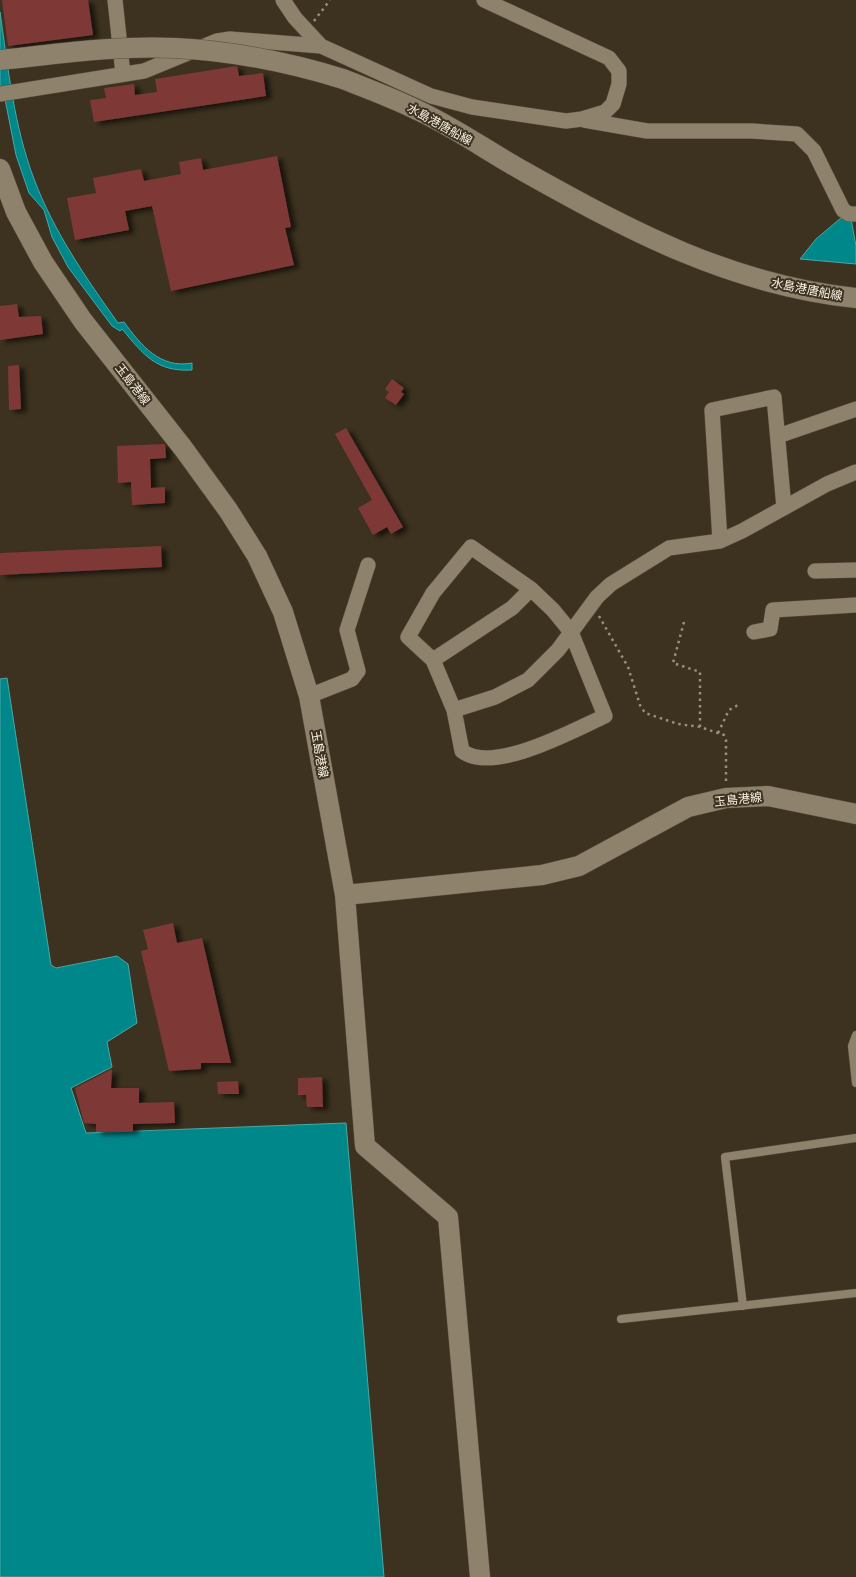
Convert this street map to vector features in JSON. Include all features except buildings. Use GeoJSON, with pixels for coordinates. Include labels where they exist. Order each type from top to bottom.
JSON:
{"type":"FeatureCollection","features":[{"type":"Feature","properties":{"kind":"main road","name":"水島港唐船線"},"geometry":{"type":"LineString","coordinates":[[0,60],[85,50],[173,48],[214,50],[299,66],[343,79],[418,110],[589,207],[717,268],[759,280],[828,295],[856,298]]}},
{"type":"Feature","properties":{"kind":"main road","name":"玉島港線"},"geometry":{"type":"LineString","coordinates":[[0,169],[16,212],[43,262],[83,321],[222,502],[257,556],[283,612],[309,696],[345,895],[542,875],[570,868],[597,857],[650,826],[688,807],[726,798],[768,796],[856,814]]}},
{"type":"Feature","properties":{"kind":"main road"},"geometry":{"type":"LineString","coordinates":[[676,250],[724,257],[824,282],[856,286]]}},
{"type":"Feature","properties":{"kind":"main road"},"geometry":{"type":"LineString","coordinates":[[676,250],[711,276],[754,291],[828,308],[856,311]]}},
{"type":"Feature","properties":{"kind":"main road"},"geometry":{"type":"LineString","coordinates":[[345,895],[365,1146],[448,1217],[480,1577]]}},
{"type":"Feature","properties":{"kind":"street"},"geometry":{"type":"LineString","coordinates":[[114,0],[123,74]]}},
{"type":"Feature","properties":{"kind":"street"},"geometry":{"type":"LineString","coordinates":[[283,0],[321,46]]}},
{"type":"Feature","properties":{"kind":"street"},"geometry":{"type":"LineString","coordinates":[[0,94],[144,71],[217,41],[230,39],[321,46],[431,96],[500,112],[566,121],[582,119],[605,112],[613,104],[619,84],[616,65],[602,54],[484,0]]}},
{"type":"Feature","properties":{"kind":"street"},"geometry":{"type":"LineString","coordinates":[[582,119],[647,131],[752,131],[797,134],[814,150],[843,210],[849,214],[856,214]]}},
{"type":"Feature","properties":{"kind":"street"},"geometry":{"type":"LineString","coordinates":[[720,541],[712,410],[774,397],[784,508]]}},
{"type":"Feature","properties":{"kind":"street"},"geometry":{"type":"LineString","coordinates":[[778,436],[856,408]]}},
{"type":"Feature","properties":{"kind":"street"},"geometry":{"type":"LineString","coordinates":[[454,710],[495,697],[528,680],[543,667],[593,602],[611,584],[669,548],[720,541],[826,484],[856,472]]}},
{"type":"Feature","properties":{"kind":"street"},"geometry":{"type":"LineString","coordinates":[[470,547],[531,589],[553,610],[571,632],[605,716],[525,752],[484,758],[470,757],[462,751],[454,710],[433,660],[408,637],[433,593],[470,547]]}},
{"type":"Feature","properties":{"kind":"street"},"geometry":{"type":"LineString","coordinates":[[309,696],[352,678],[358,671],[347,630],[368,565]]}},
{"type":"Feature","properties":{"kind":"street"},"geometry":{"type":"LineString","coordinates":[[815,572],[856,570]]}},
{"type":"Feature","properties":{"kind":"street"},"geometry":{"type":"LineString","coordinates":[[433,660],[512,608],[531,589]]}},
{"type":"Feature","properties":{"kind":"street"},"geometry":{"type":"LineString","coordinates":[[754,632],[770,629],[773,610],[856,605]]}},
{"type":"Feature","properties":{"kind":"lane"},"geometry":{"type":"LineString","coordinates":[[856,1035],[852,1046],[856,1083]]}},
{"type":"Feature","properties":{"kind":"lane"},"geometry":{"type":"LineString","coordinates":[[743,1306],[725,1156],[856,1138]]}},
{"type":"Feature","properties":{"kind":"lane"},"geometry":{"type":"LineString","coordinates":[[621,1319],[856,1294]]}},
{"type":"Feature","properties":{"kind":"path"},"geometry":{"type":"LineString","coordinates":[[306,30],[330,0]]}},
{"type":"Feature","properties":{"kind":"path"},"geometry":{"type":"LineString","coordinates":[[593,602],[607,632],[628,667],[643,710],[660,719],[700,727],[724,735],[726,740],[726,798]]}},
{"type":"Feature","properties":{"kind":"path"},"geometry":{"type":"LineString","coordinates":[[684,622],[673,663],[700,672],[700,727]]}},
{"type":"Feature","properties":{"kind":"path"},"geometry":{"type":"LineString","coordinates":[[718,733],[729,710],[740,704]]}},
{"type":"Feature","properties":{"kind":"water"},"geometry":{"type":"Polygon","coordinates":[[[0,12],[12,97],[21,138],[34,179],[51,218],[83,272],[118,323],[124,322],[145,347],[161,359],[181,364],[192,363],[192,370],[180,370],[160,365],[144,354],[122,329],[120,331],[112,326],[68,267],[52,237],[44,210],[29,193],[16,155],[5,99],[0,92],[0,12]]]}},
{"type":"Feature","properties":{"kind":"water"},"geometry":{"type":"Polygon","coordinates":[[[841,218],[851,219],[856,246],[856,264],[800,259],[816,239],[841,218]]]}},
{"type":"Feature","properties":{"kind":"water"},"geometry":{"type":"Polygon","coordinates":[[[7,678],[51,965],[56,968],[117,956],[128,964],[137,1023],[107,1042],[112,1067],[71,1088],[86,1133],[346,1123],[384,1577],[0,1577],[0,679],[7,678]]]}}]}
